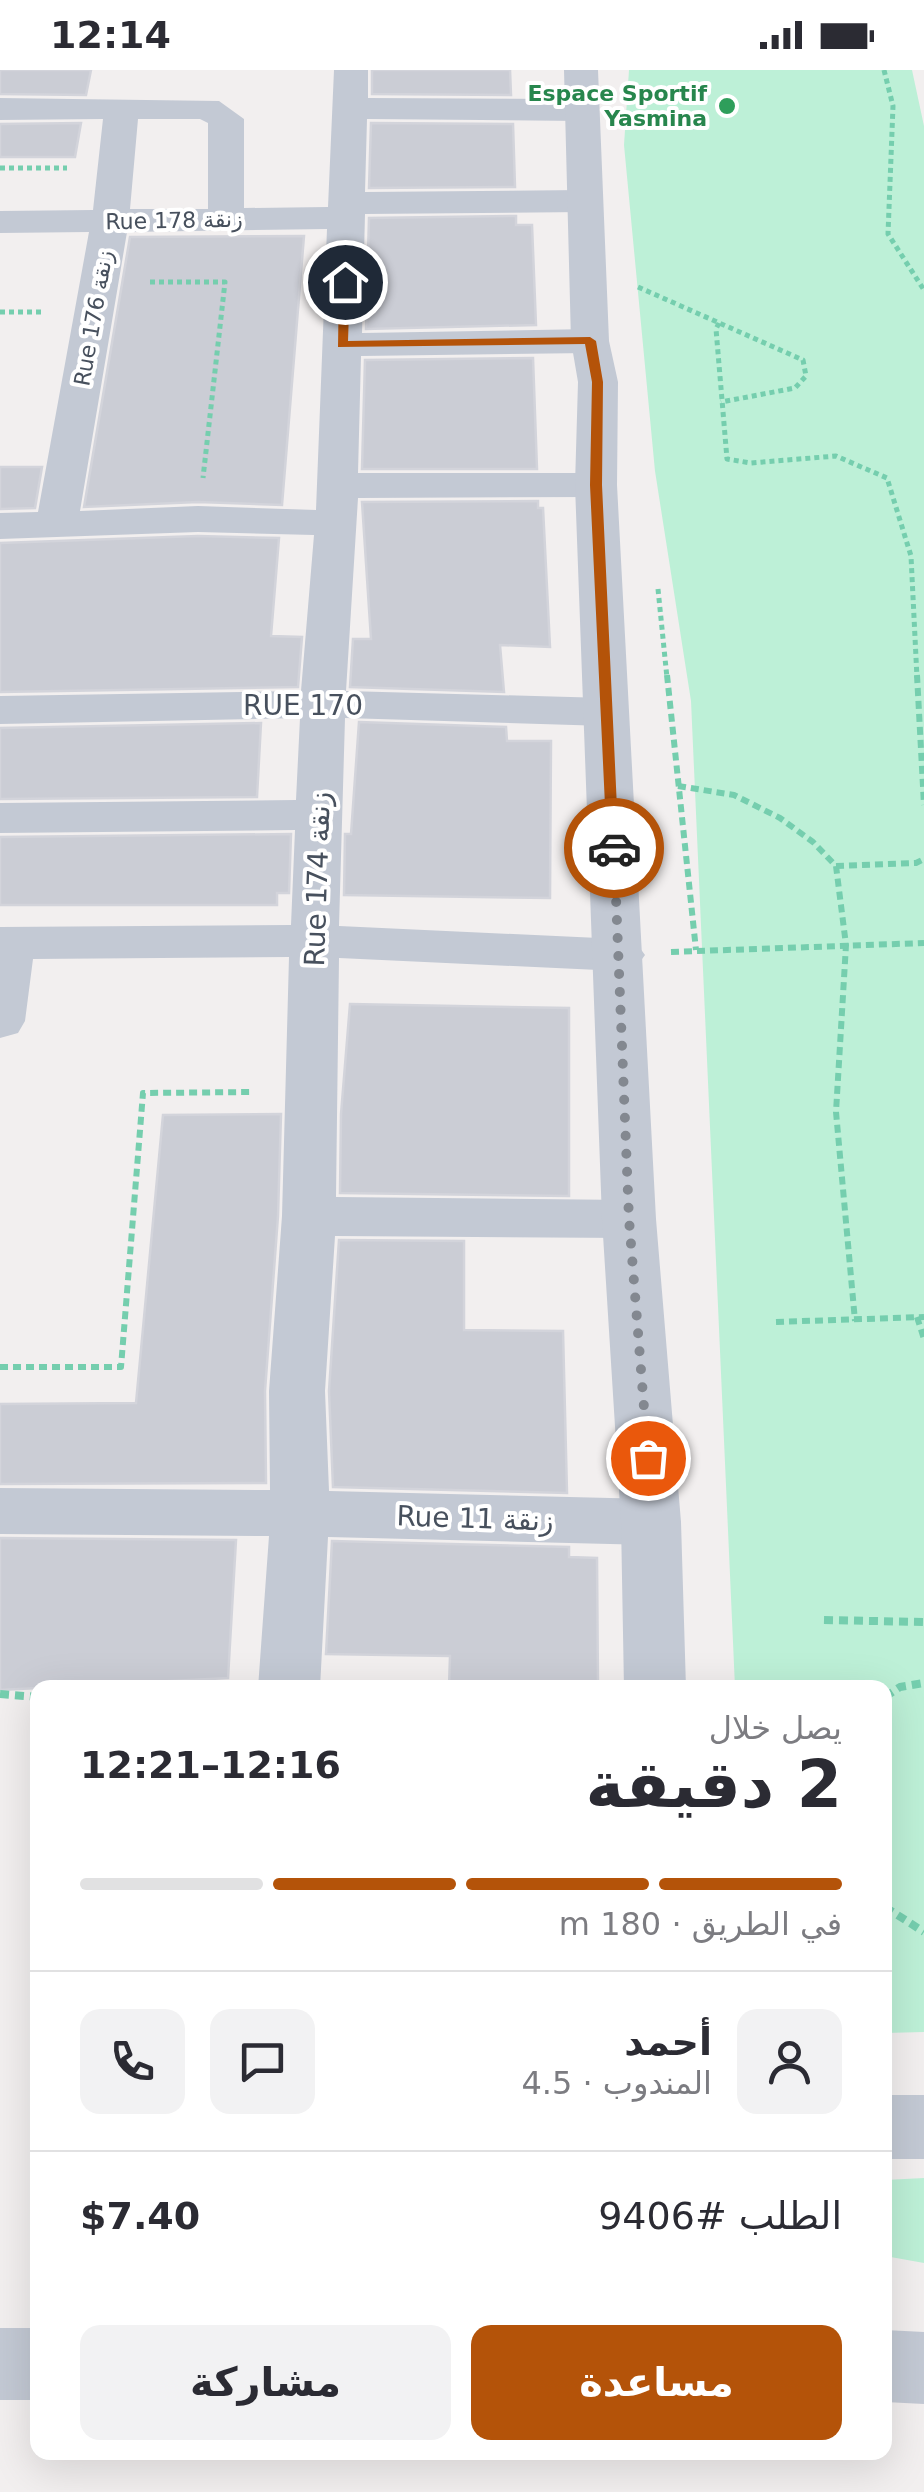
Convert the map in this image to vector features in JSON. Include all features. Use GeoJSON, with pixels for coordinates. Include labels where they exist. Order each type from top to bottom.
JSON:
{"type":"FeatureCollection","features":[{"type":"Feature","properties":{"kind":"street"},"geometry":{"type":"LineString","coordinates":[[351,89],[581,90],[590,341],[598,382],[596,485],[629,1219],[651,1522],[656,1680]]}},
{"type":"Feature","properties":{"kind":"street","name":"Rue 174 زنقة"},"geometry":{"type":"LineString","coordinates":[[290,1680],[300,1513],[297,1391],[310,1216],[319,815],[337,504],[351,89]]}},
{"type":"Feature","properties":{"kind":"street","name":"Rue 176 زنقة"},"geometry":{"type":"LineString","coordinates":[[56,526],[110,220],[122,108]]}},
{"type":"Feature","properties":{"kind":"street"},"geometry":{"type":"LineString","coordinates":[[0,109],[208,108],[226,118],[226,219]]}},
{"type":"Feature","properties":{"kind":"street","name":"Rue 178 زنقة"},"geometry":{"type":"LineString","coordinates":[[0,222],[226,219],[584,201]]}},
{"type":"Feature","properties":{"kind":"street"},"geometry":{"type":"LineString","coordinates":[[342,345],[590,341]]}},
{"type":"Feature","properties":{"kind":"street"},"geometry":{"type":"LineString","coordinates":[[0,526],[198,519],[337,504],[596,485]]}},
{"type":"Feature","properties":{"kind":"street","name":"RUE 170"},"geometry":{"type":"LineString","coordinates":[[0,710],[324,704],[606,712]]}},
{"type":"Feature","properties":{"kind":"street"},"geometry":{"type":"LineString","coordinates":[[0,818],[319,815]]}},
{"type":"Feature","properties":{"kind":"street"},"geometry":{"type":"LineString","coordinates":[[0,1022],[5,943],[315,941],[620,955]]}},
{"type":"Feature","properties":{"kind":"street"},"geometry":{"type":"LineString","coordinates":[[310,1216],[629,1219]]}},
{"type":"Feature","properties":{"kind":"street","name":"Rue 11 زنقة"},"geometry":{"type":"LineString","coordinates":[[0,1511],[300,1513],[651,1522]]}},
{"type":"Feature","properties":{"kind":"street"},"geometry":{"type":"LineString","coordinates":[[892,2127],[924,2127]]}},
{"type":"Feature","properties":{"kind":"street"},"geometry":{"type":"LineString","coordinates":[[0,2364],[30,2364]]}},
{"type":"Feature","properties":{"kind":"street"},"geometry":{"type":"LineString","coordinates":[[892,2366],[924,2368]]}},
{"type":"Feature","properties":{"kind":"path"},"geometry":{"type":"LineString","coordinates":[[884,70],[893,106],[888,234],[924,290]]}},
{"type":"Feature","properties":{"kind":"path"},"geometry":{"type":"LineString","coordinates":[[0,168],[118,168]]}},
{"type":"Feature","properties":{"kind":"path"},"geometry":{"type":"LineString","coordinates":[[100,281],[225,282],[198,519]]}},
{"type":"Feature","properties":{"kind":"path"},"geometry":{"type":"LineString","coordinates":[[628,282],[803,360],[806,376],[795,388],[721,402]]}},
{"type":"Feature","properties":{"kind":"path"},"geometry":{"type":"LineString","coordinates":[[719,323],[716,329],[728,458],[735,462],[838,456],[887,478],[911,556],[924,805]]}},
{"type":"Feature","properties":{"kind":"path"},"geometry":{"type":"LineString","coordinates":[[678,786],[734,794],[780,818],[813,842],[836,866],[846,945],[836,1112],[855,1320]]}},
{"type":"Feature","properties":{"kind":"path"},"geometry":{"type":"LineString","coordinates":[[836,866],[916,864],[924,860]]}},
{"type":"Feature","properties":{"kind":"path"},"geometry":{"type":"LineString","coordinates":[[620,955],[924,942]]}},
{"type":"Feature","properties":{"kind":"path"},"geometry":{"type":"LineString","coordinates":[[0,1367],[121,1367],[143,1093],[310,1092]]}},
{"type":"Feature","properties":{"kind":"path"},"geometry":{"type":"LineString","coordinates":[[776,1322],[921,1317],[924,1339]]}},
{"type":"Feature","properties":{"kind":"path"},"geometry":{"type":"LineString","coordinates":[[824,1620],[924,1622]]}},
{"type":"Feature","properties":{"kind":"path"},"geometry":{"type":"LineString","coordinates":[[892,1692],[924,1683]]}},
{"type":"Feature","properties":{"kind":"path"},"geometry":{"type":"LineString","coordinates":[[0,1694],[30,1696]]}},
{"type":"Feature","properties":{"kind":"path"},"geometry":{"type":"LineString","coordinates":[[892,1911],[924,1932]]}},
{"type":"Feature","properties":{"kind":"green space"},"geometry":{"type":"Polygon","coordinates":[[[629,70],[912,70],[924,126],[924,2032],[892,2033],[892,1680],[735,1680],[691,701],[655,471],[624,145],[629,70]]]}},
{"type":"Feature","properties":{"kind":"green space"},"geometry":{"type":"Polygon","coordinates":[[[924,2178],[924,2263],[892,2257],[892,2180],[924,2178]]]}},
{"type":"Feature","properties":{"kind":"building"},"geometry":{"type":"Polygon","coordinates":[[[0,70],[91,70],[86,95],[0,94],[0,70]]]}},
{"type":"Feature","properties":{"kind":"building"},"geometry":{"type":"Polygon","coordinates":[[[372,70],[510,70],[511,95],[372,94],[372,70]]]}},
{"type":"Feature","properties":{"kind":"building"},"geometry":{"type":"Polygon","coordinates":[[[81,123],[75,157],[0,157],[0,124],[81,123]]]}},
{"type":"Feature","properties":{"kind":"building"},"geometry":{"type":"Polygon","coordinates":[[[371,123],[513,124],[515,187],[369,188],[371,123]]]}},
{"type":"Feature","properties":{"kind":"building"},"geometry":{"type":"Polygon","coordinates":[[[516,216],[516,225],[532,225],[536,325],[366,329],[369,218],[516,216]]]}},
{"type":"Feature","properties":{"kind":"building"},"geometry":{"type":"Polygon","coordinates":[[[304,236],[282,505],[198,502],[84,507],[130,237],[304,236]]]}},
{"type":"Feature","properties":{"kind":"building"},"geometry":{"type":"Polygon","coordinates":[[[533,358],[537,469],[362,469],[365,360],[533,358]]]}},
{"type":"Feature","properties":{"kind":"building"},"geometry":{"type":"Polygon","coordinates":[[[0,467],[42,467],[35,508],[0,509],[0,467]]]}},
{"type":"Feature","properties":{"kind":"building"},"geometry":{"type":"Polygon","coordinates":[[[538,501],[538,508],[543,508],[550,647],[500,645],[504,692],[350,687],[353,639],[371,639],[362,502],[538,501]]]}},
{"type":"Feature","properties":{"kind":"building"},"geometry":{"type":"Polygon","coordinates":[[[198,536],[279,538],[271,636],[302,637],[298,687],[0,692],[0,543],[198,536]]]}},
{"type":"Feature","properties":{"kind":"building"},"geometry":{"type":"Polygon","coordinates":[[[359,722],[506,727],[507,741],[551,741],[550,898],[344,895],[345,834],[351,834],[359,722]]]}},
{"type":"Feature","properties":{"kind":"building"},"geometry":{"type":"Polygon","coordinates":[[[261,723],[257,797],[0,799],[0,728],[261,723]]]}},
{"type":"Feature","properties":{"kind":"building"},"geometry":{"type":"Polygon","coordinates":[[[291,834],[289,893],[277,893],[277,905],[0,905],[0,837],[291,834]]]}},
{"type":"Feature","properties":{"kind":"building"},"geometry":{"type":"Polygon","coordinates":[[[350,1004],[569,1008],[569,1196],[340,1193],[341,1114],[350,1004]]]}},
{"type":"Feature","properties":{"kind":"building"},"geometry":{"type":"Polygon","coordinates":[[[281,1114],[265,1391],[266,1483],[0,1484],[0,1404],[136,1403],[163,1115],[281,1114]]]}},
{"type":"Feature","properties":{"kind":"building"},"geometry":{"type":"Polygon","coordinates":[[[339,1240],[464,1241],[464,1330],[563,1331],[567,1493],[333,1487],[329,1391],[339,1240]]]}},
{"type":"Feature","properties":{"kind":"building"},"geometry":{"type":"Polygon","coordinates":[[[0,1538],[236,1540],[228,1678],[30,1680],[30,1688],[0,1690],[0,1538]]]}},
{"type":"Feature","properties":{"kind":"building"},"geometry":{"type":"Polygon","coordinates":[[[332,1541],[569,1547],[569,1557],[597,1558],[598,1680],[449,1680],[450,1656],[326,1654],[332,1541]]]}},
{"type":"Feature","properties":{"kind":"way so far"},"geometry":{"type":"LineString","coordinates":[[614,848],[629,1219],[648,1458]]}},
{"type":"Feature","properties":{"kind":"place","name":"Espace Sportif Yasmina"},"geometry":{"type":"Point","coordinates":[727,106]}},
{"type":"Feature","properties":{"kind":"route"},"geometry":{"type":"LineString","coordinates":[[345,282],[342,345],[590,341],[598,382],[596,485],[614,848]]}}]}
